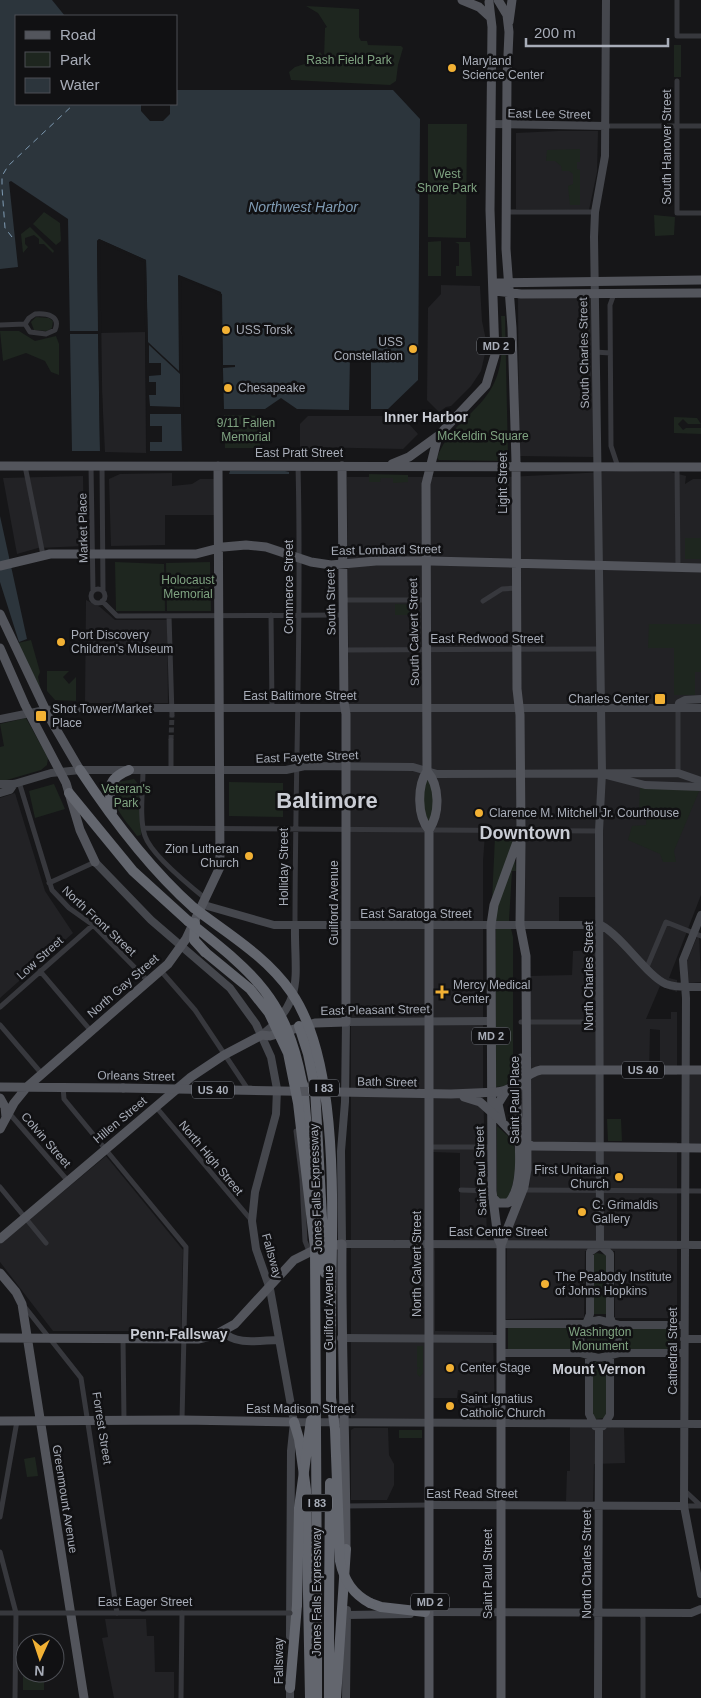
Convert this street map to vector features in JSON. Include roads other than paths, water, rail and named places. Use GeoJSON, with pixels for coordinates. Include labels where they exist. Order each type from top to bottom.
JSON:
{"type":"FeatureCollection","features":[{"type":"Feature","properties":{"kind":"highway","name":"Jones Falls Expressway"},"geometry":{"type":"LineString","coordinates":[[80,770],[100,800],[112,812],[146,860],[201,904],[276,973],[297,1002],[314,1037],[322,1075],[328,1129],[331,1193],[329,1698]]}},
{"type":"Feature","properties":{"kind":"highway"},"geometry":{"type":"LineString","coordinates":[[112,812],[108,794],[110,786],[120,774],[129,770]]}},
{"type":"Feature","properties":{"kind":"highway","name":"Jones Falls Expressway"},"geometry":{"type":"LineString","coordinates":[[69,793],[133,871],[258,980],[280,1012],[291,1038],[299,1065],[306,1106],[313,1188],[317,1698]]}},
{"type":"Feature","properties":{"kind":"highway"},"geometry":{"type":"LineString","coordinates":[[191,922],[196,944],[257,996],[269,1013],[284,1043],[294,1077],[303,1132],[312,1249]]}},
{"type":"Feature","properties":{"kind":"highway"},"geometry":{"type":"LineString","coordinates":[[308,1054],[308,1032],[310,1026],[315,1023]]}},
{"type":"Feature","properties":{"kind":"highway"},"geometry":{"type":"LineString","coordinates":[[299,1026],[308,1054],[315,1088],[325,1282],[331,1318]]}},
{"type":"Feature","properties":{"kind":"highway"},"geometry":{"type":"LineString","coordinates":[[290,1693],[297,1605],[299,1508],[316,1395]]}},
{"type":"Feature","properties":{"kind":"highway"},"geometry":{"type":"LineString","coordinates":[[331,1398],[335,1429],[342,1569],[351,1588],[370,1603],[381,1607],[427,1612]]}},
{"type":"Feature","properties":{"kind":"highway"},"geometry":{"type":"LineString","coordinates":[[294,1422],[299,1439],[306,1490],[310,1698]]}},
{"type":"Feature","properties":{"kind":"highway"},"geometry":{"type":"LineString","coordinates":[[336,1698],[346,1549]]}},
{"type":"Feature","properties":{"kind":"main road"},"geometry":{"type":"LineString","coordinates":[[462,0],[479,7],[490,18]]}},
{"type":"Feature","properties":{"kind":"main road","name":"MD 2"},"geometry":{"type":"LineString","coordinates":[[430,467],[438,436],[477,397],[490,378],[496,355],[490,210],[490,0]]}},
{"type":"Feature","properties":{"kind":"main road","name":"Light Street"},"geometry":{"type":"LineString","coordinates":[[490,0],[505,11],[508,24],[506,212],[516,467],[515,563],[518,707]]}},
{"type":"Feature","properties":{"kind":"main road","name":"Light Street"},"geometry":{"type":"LineString","coordinates":[[490,0],[497,8],[504,25],[504,70],[507,78]]}},
{"type":"Feature","properties":{"kind":"main road"},"geometry":{"type":"LineString","coordinates":[[508,24],[512,17],[512,0]]}},
{"type":"Feature","properties":{"kind":"main road","name":"South Charles Street"},"geometry":{"type":"LineString","coordinates":[[601,707],[594,281],[595,212],[604,170],[606,126],[606,0]]}},
{"type":"Feature","properties":{"kind":"main road","name":"East Lee Street"},"geometry":{"type":"LineString","coordinates":[[491,124],[606,126]]}},
{"type":"Feature","properties":{"kind":"main road"},"geometry":{"type":"LineString","coordinates":[[494,287],[508,282],[701,280]]}},
{"type":"Feature","properties":{"kind":"main road"},"geometry":{"type":"LineString","coordinates":[[494,287],[510,294],[701,293]]}},
{"type":"Feature","properties":{"kind":"main road"},"geometry":{"type":"LineString","coordinates":[[386,466],[409,457],[438,436]]}},
{"type":"Feature","properties":{"kind":"main road","name":"East Pratt Street"},"geometry":{"type":"LineString","coordinates":[[0,466],[701,467]]}},
{"type":"Feature","properties":{"kind":"main road","name":"North Gay Street"},"geometry":{"type":"LineString","coordinates":[[0,1129],[7,1115],[27,1087],[161,971],[182,946],[191,922],[220,868],[218,466]]}},
{"type":"Feature","properties":{"kind":"main road","name":"South Street"},"geometry":{"type":"LineString","coordinates":[[342,466],[345,708]]}},
{"type":"Feature","properties":{"kind":"main road","name":"South Calvert Street"},"geometry":{"type":"LineString","coordinates":[[426,708],[426,484],[430,467]]}},
{"type":"Feature","properties":{"kind":"main road","name":"East Lombard Street"},"geometry":{"type":"LineString","coordinates":[[4,565],[43,555],[98,552],[196,554],[232,546],[258,546],[318,563],[343,565],[376,561],[425,561],[701,568]]}},
{"type":"Feature","properties":{"kind":"main road"},"geometry":{"type":"LineString","coordinates":[[0,614],[45,710],[80,770]]}},
{"type":"Feature","properties":{"kind":"main road"},"geometry":{"type":"LineString","coordinates":[[0,648],[29,712],[60,772],[69,793],[80,830],[95,862]]}},
{"type":"Feature","properties":{"kind":"main road"},"geometry":{"type":"LineString","coordinates":[[678,708],[679,703],[685,700],[701,699]]}},
{"type":"Feature","properties":{"kind":"main road","name":"East Baltimore Street"},"geometry":{"type":"LineString","coordinates":[[0,719],[45,710],[172,711],[220,707],[701,708]]}},
{"type":"Feature","properties":{"kind":"main road","name":"Saint Paul Street"},"geometry":{"type":"LineString","coordinates":[[501,1698],[501,1245],[498,1238],[492,1194],[491,925],[494,905],[518,845],[521,831],[518,707]]}},
{"type":"Feature","properties":{"kind":"main road","name":"North Charles Street"},"geometry":{"type":"LineString","coordinates":[[600,1245],[601,707]]}},
{"type":"Feature","properties":{"kind":"main road","name":"Guilford Avenue"},"geometry":{"type":"LineString","coordinates":[[345,708],[347,830],[346,1022],[345,1091],[341,1151],[341,1338],[346,1506],[346,1698]]}},
{"type":"Feature","properties":{"kind":"main road","name":"North Calvert Street"},"geometry":{"type":"LineString","coordinates":[[426,708],[427,771],[421,785],[421,804],[423,820],[429,830]]}},
{"type":"Feature","properties":{"kind":"main road","name":"East Fayette Street"},"geometry":{"type":"LineString","coordinates":[[0,784],[16,783],[60,772],[80,770],[220,771],[413,767],[438,774],[678,773],[691,776],[700,784]]}},
{"type":"Feature","properties":{"kind":"main road","name":"North Calvert Street"},"geometry":{"type":"LineString","coordinates":[[427,771],[435,782],[436,791],[434,819],[429,830],[430,1505],[427,1612],[429,1698]]}},
{"type":"Feature","properties":{"kind":"main road"},"geometry":{"type":"LineString","coordinates":[[602,773],[620,780],[645,785],[700,784]]}},
{"type":"Feature","properties":{"kind":"main road","name":"East Fayette Street"},"geometry":{"type":"LineString","coordinates":[[0,793],[10,790],[16,783]]}},
{"type":"Feature","properties":{"kind":"main road","name":"Saint Paul Place"},"geometry":{"type":"LineString","coordinates":[[492,1194],[502,1204],[508,1203],[512,1198],[520,1171],[518,1084],[522,1067],[526,956],[517,925],[521,831]]}},
{"type":"Feature","properties":{"kind":"main road","name":"Fallsway"},"geometry":{"type":"LineString","coordinates":[[95,862],[147,916],[230,988],[247,1009],[262,1035],[273,1065],[277,1089],[274,1124],[255,1192],[252,1221],[258,1257],[270,1288],[294,1422],[290,1693]]}},
{"type":"Feature","properties":{"kind":"main road","name":"East Saratoga Street"},"geometry":{"type":"LineString","coordinates":[[201,904],[268,925],[601,925]]}},
{"type":"Feature","properties":{"kind":"main road","name":"Cathedral Street"},"geometry":{"type":"LineString","coordinates":[[701,915],[697,935],[683,960],[686,1070],[684,1506],[701,1594]]}},
{"type":"Feature","properties":{"kind":"main road","name":"Holliday Street"},"geometry":{"type":"LineString","coordinates":[[296,925],[296,984]]}},
{"type":"Feature","properties":{"kind":"main road"},"geometry":{"type":"LineString","coordinates":[[601,925],[608,929],[661,982],[684,987],[701,987]]}},
{"type":"Feature","properties":{"kind":"main road","name":"Hillen Street"},"geometry":{"type":"LineString","coordinates":[[0,1239],[191,1077],[274,1026],[286,1012],[296,984]]}},
{"type":"Feature","properties":{"kind":"main road","name":"East Pleasant Street"},"geometry":{"type":"LineString","coordinates":[[262,1035],[270,1036],[299,1026],[315,1023],[491,1021]]}},
{"type":"Feature","properties":{"kind":"main road","name":"Saint Paul Place"},"geometry":{"type":"LineString","coordinates":[[501,1245],[523,1190],[527,1174],[527,1076],[524,1022]]}},
{"type":"Feature","properties":{"kind":"main road","name":"US 40"},"geometry":{"type":"LineString","coordinates":[[518,1084],[527,1076],[541,1070],[701,1070]]}},
{"type":"Feature","properties":{"kind":"main road"},"geometry":{"type":"LineString","coordinates":[[518,1084],[527,1100]]}},
{"type":"Feature","properties":{"kind":"main road","name":"Orleans Street"},"geometry":{"type":"LineString","coordinates":[[0,1087],[452,1094],[502,1092],[518,1084]]}},
{"type":"Feature","properties":{"kind":"main road"},"geometry":{"type":"LineString","coordinates":[[500,1120],[498,1104],[502,1092]]}},
{"type":"Feature","properties":{"kind":"main road","name":"Orleans Street"},"geometry":{"type":"LineString","coordinates":[[452,1094],[480,1102],[518,1139],[528,1145]]}},
{"type":"Feature","properties":{"kind":"main road"},"geometry":{"type":"LineString","coordinates":[[0,1098],[7,1115]]}},
{"type":"Feature","properties":{"kind":"main road","name":"US 40"},"geometry":{"type":"LineString","coordinates":[[528,1145],[701,1148]]}},
{"type":"Feature","properties":{"kind":"main road","name":"East Centre Street"},"geometry":{"type":"LineString","coordinates":[[224,1332],[235,1324],[270,1288],[287,1267],[312,1249],[342,1244],[701,1244]]}},
{"type":"Feature","properties":{"kind":"main road"},"geometry":{"type":"LineString","coordinates":[[600,1245],[610,1254],[611,1324],[618,1337],[617,1347],[610,1354],[610,1414],[600,1425],[589,1414],[588,1354],[583,1348],[580,1339],[582,1331],[588,1324],[590,1314],[591,1251],[600,1245]]}},
{"type":"Feature","properties":{"kind":"main road","name":"Forrest Street"},"geometry":{"type":"LineString","coordinates":[[0,1273],[16,1292],[22,1304]]}},
{"type":"Feature","properties":{"kind":"main road","name":"Greenmount Avenue"},"geometry":{"type":"LineString","coordinates":[[22,1304],[84,1698]]}},
{"type":"Feature","properties":{"kind":"main road"},"geometry":{"type":"LineString","coordinates":[[501,1324],[588,1324],[600,1320],[611,1324],[684,1325]]}},
{"type":"Feature","properties":{"kind":"main road"},"geometry":{"type":"LineString","coordinates":[[0,1338],[198,1340],[224,1332],[229,1337],[238,1340],[279,1340]]}},
{"type":"Feature","properties":{"kind":"main road"},"geometry":{"type":"LineString","coordinates":[[341,1338],[501,1338]]}},
{"type":"Feature","properties":{"kind":"main road"},"geometry":{"type":"LineString","coordinates":[[684,1339],[701,1339]]}},
{"type":"Feature","properties":{"kind":"main road"},"geometry":{"type":"LineString","coordinates":[[501,1353],[588,1354],[600,1358],[610,1354],[684,1353]]}},
{"type":"Feature","properties":{"kind":"main road","name":"East Madison Street"},"geometry":{"type":"LineString","coordinates":[[0,1421],[182,1420],[600,1425],[701,1424]]}},
{"type":"Feature","properties":{"kind":"main road","name":"North Charles Street"},"geometry":{"type":"LineString","coordinates":[[598,1698],[600,1425]]}},
{"type":"Feature","properties":{"kind":"main road","name":"East Read Street"},"geometry":{"type":"LineString","coordinates":[[430,1505],[684,1506]]}},
{"type":"Feature","properties":{"kind":"main road"},"geometry":{"type":"LineString","coordinates":[[347,1615],[427,1612],[691,1613],[701,1609]]}},
{"type":"Feature","properties":{"kind":"street"},"geometry":{"type":"LineString","coordinates":[[677,0],[677,36],[701,36]]}},
{"type":"Feature","properties":{"kind":"street","name":"South Hanover Street"},"geometry":{"type":"LineString","coordinates":[[677,81],[677,213],[701,213]]}},
{"type":"Feature","properties":{"kind":"street"},"geometry":{"type":"LineString","coordinates":[[606,126],[701,126]]}},
{"type":"Feature","properties":{"kind":"street"},"geometry":{"type":"LineString","coordinates":[[506,212],[595,212]]}},
{"type":"Feature","properties":{"kind":"street","name":"South Charles Street"},"geometry":{"type":"LineString","coordinates":[[614,294],[610,305],[611,446],[619,467]]}},
{"type":"Feature","properties":{"kind":"street"},"geometry":{"type":"LineString","coordinates":[[0,325],[25,324],[32,316],[39,314],[52,316],[57,323],[55,330],[46,334],[34,334],[25,324]]}},
{"type":"Feature","properties":{"kind":"street"},"geometry":{"type":"LineString","coordinates":[[596,352],[610,352]]}},
{"type":"Feature","properties":{"kind":"street","name":"Market Place"},"geometry":{"type":"LineString","coordinates":[[91,465],[98,552],[105,596],[102,601]]}},
{"type":"Feature","properties":{"kind":"street","name":"Market Place"},"geometry":{"type":"LineString","coordinates":[[93,591],[98,552],[102,465]]}},
{"type":"Feature","properties":{"kind":"street"},"geometry":{"type":"LineString","coordinates":[[25,466],[43,555]]}},
{"type":"Feature","properties":{"kind":"street","name":"Commerce Street"},"geometry":{"type":"LineString","coordinates":[[298,466],[299,708]]}},
{"type":"Feature","properties":{"kind":"street"},"geometry":{"type":"LineString","coordinates":[[677,467],[678,568]]}},
{"type":"Feature","properties":{"kind":"street"},"geometry":{"type":"LineString","coordinates":[[483,601],[502,589],[516,588]]}},
{"type":"Feature","properties":{"kind":"street"},"geometry":{"type":"LineString","coordinates":[[103,591],[97,589],[93,591],[92,600],[97,603],[102,601],[113,614],[169,616],[343,615]]}},
{"type":"Feature","properties":{"kind":"street"},"geometry":{"type":"LineString","coordinates":[[343,600],[426,600]]}},
{"type":"Feature","properties":{"kind":"street"},"geometry":{"type":"LineString","coordinates":[[271,615],[272,708]]}},
{"type":"Feature","properties":{"kind":"street"},"geometry":{"type":"LineString","coordinates":[[169,616],[172,711]]}},
{"type":"Feature","properties":{"kind":"street","name":"East Redwood Street"},"geometry":{"type":"LineString","coordinates":[[344,650],[600,649]]}},
{"type":"Feature","properties":{"kind":"street","name":"Holliday Street"},"geometry":{"type":"LineString","coordinates":[[296,925],[299,708]]}},
{"type":"Feature","properties":{"kind":"street"},"geometry":{"type":"LineString","coordinates":[[678,708],[678,773]]}},
{"type":"Feature","properties":{"kind":"street"},"geometry":{"type":"LineString","coordinates":[[171,740],[171,770]]}},
{"type":"Feature","properties":{"kind":"street"},"geometry":{"type":"LineString","coordinates":[[143,770],[143,828],[221,827],[296,830],[600,831]]}},
{"type":"Feature","properties":{"kind":"street","name":"North Front Street"},"geometry":{"type":"LineString","coordinates":[[16,783],[52,890],[69,908],[93,925],[149,982]]}},
{"type":"Feature","properties":{"kind":"street","name":"East Saratoga Street"},"geometry":{"type":"LineString","coordinates":[[143,828],[147,842],[201,904]]}},
{"type":"Feature","properties":{"kind":"street"},"geometry":{"type":"LineString","coordinates":[[49,883],[95,862]]}},
{"type":"Feature","properties":{"kind":"street"},"geometry":{"type":"LineString","coordinates":[[647,967],[666,922],[697,935]]}},
{"type":"Feature","properties":{"kind":"street","name":"Low Street"},"geometry":{"type":"LineString","coordinates":[[0,1007],[93,925]]}},
{"type":"Feature","properties":{"kind":"street"},"geometry":{"type":"LineString","coordinates":[[40,971],[91,1031]]}},
{"type":"Feature","properties":{"kind":"street"},"geometry":{"type":"LineString","coordinates":[[161,971],[195,1010],[247,1088],[277,1089]]}},
{"type":"Feature","properties":{"kind":"street","name":"Holliday Street"},"geometry":{"type":"LineString","coordinates":[[296,984],[299,1026]]}},
{"type":"Feature","properties":{"kind":"street"},"geometry":{"type":"LineString","coordinates":[[524,1022],[600,1022]]}},
{"type":"Feature","properties":{"kind":"street"},"geometry":{"type":"LineString","coordinates":[[0,1025],[42,1074]]}},
{"type":"Feature","properties":{"kind":"street"},"geometry":{"type":"LineString","coordinates":[[63,1087],[64,1099],[186,1247],[182,1420]]}},
{"type":"Feature","properties":{"kind":"street","name":"Bath Street"},"geometry":{"type":"LineString","coordinates":[[345,1091],[429,1093]]}},
{"type":"Feature","properties":{"kind":"street","name":"North High Street"},"geometry":{"type":"LineString","coordinates":[[156,1107],[252,1221]]}},
{"type":"Feature","properties":{"kind":"street","name":"Colvin Street"},"geometry":{"type":"LineString","coordinates":[[7,1115],[68,1181]]}},
{"type":"Feature","properties":{"kind":"street"},"geometry":{"type":"LineString","coordinates":[[296,1131],[302,1180],[305,1241],[312,1249]]}},
{"type":"Feature","properties":{"kind":"street"},"geometry":{"type":"LineString","coordinates":[[429,1147],[492,1147]]}},
{"type":"Feature","properties":{"kind":"street"},"geometry":{"type":"LineString","coordinates":[[0,1187],[46,1242]]}},
{"type":"Feature","properties":{"kind":"street"},"geometry":{"type":"LineString","coordinates":[[461,1190],[492,1194]]}},
{"type":"Feature","properties":{"kind":"street"},"geometry":{"type":"LineString","coordinates":[[523,1190],[701,1191]]}},
{"type":"Feature","properties":{"kind":"street","name":"Forrest Street"},"geometry":{"type":"LineString","coordinates":[[22,1304],[81,1378],[89,1420],[117,1613]]}},
{"type":"Feature","properties":{"kind":"street"},"geometry":{"type":"LineString","coordinates":[[123,1339],[124,1421]]}},
{"type":"Feature","properties":{"kind":"street"},"geometry":{"type":"LineString","coordinates":[[0,1517],[17,1421]]}},
{"type":"Feature","properties":{"kind":"street"},"geometry":{"type":"LineString","coordinates":[[684,1490],[701,1506]]}},
{"type":"Feature","properties":{"kind":"street","name":"East Read Street"},"geometry":{"type":"LineString","coordinates":[[346,1506],[430,1505]]}},
{"type":"Feature","properties":{"kind":"street"},"geometry":{"type":"LineString","coordinates":[[684,1506],[701,1506]]}},
{"type":"Feature","properties":{"kind":"street"},"geometry":{"type":"LineString","coordinates":[[0,1552],[16,1613],[15,1698]]}},
{"type":"Feature","properties":{"kind":"street","name":"East Eager Street"},"geometry":{"type":"LineString","coordinates":[[0,1612],[290,1613]]}},
{"type":"Feature","properties":{"kind":"street"},"geometry":{"type":"LineString","coordinates":[[181,1698],[182,1613]]}},
{"type":"Feature","properties":{"kind":"street"},"geometry":{"type":"LineString","coordinates":[[641,1613],[643,1618],[643,1698]]}},
{"type":"Feature","properties":{"kind":"water","name":"Northwest Harbor"},"geometry":{"type":"Polygon","coordinates":[[[0,0],[52,0],[64,15],[15,15],[15,105],[141,105],[141,111],[150,121],[163,121],[170,114],[170,105],[178,105],[178,90],[393,90],[420,119],[418,380],[388,409],[371,409],[371,356],[350,356],[349,410],[297,409],[281,398],[265,409],[224,409],[221,292],[179,275],[182,451],[150,451],[146,260],[99,239],[97,241],[100,451],[72,451],[68,219],[11,181],[9,182],[18,267],[0,269],[0,0]]]}},
{"type":"Feature","properties":{"kind":"water"},"geometry":{"type":"Polygon","coordinates":[[[230,471],[285,471],[289,472],[289,474],[229,474],[230,471]]]}},
{"type":"Feature","properties":{"kind":"water"},"geometry":{"type":"Polygon","coordinates":[[[0,516],[27,639],[19,642],[0,582],[0,516]]]}},
{"type":"Feature","properties":{"kind":"tunnel"},"geometry":{"type":"LineString","coordinates":[[171,740],[172,715]]}},
{"type":"Feature","properties":{"kind":"place","name":"Maryland Science Center"},"geometry":{"type":"Point","coordinates":[452,68]}},
{"type":"Feature","properties":{"kind":"place","name":"USS Torsk"},"geometry":{"type":"Point","coordinates":[226,330]}},
{"type":"Feature","properties":{"kind":"place","name":"USS Constellation"},"geometry":{"type":"Point","coordinates":[413,349]}},
{"type":"Feature","properties":{"kind":"place","name":"Chesapeake"},"geometry":{"type":"Point","coordinates":[228,388]}},
{"type":"Feature","properties":{"kind":"place","name":"Port Discovery Children's Museum"},"geometry":{"type":"Point","coordinates":[61,642]}},
{"type":"Feature","properties":{"kind":"place","name":"Charles Center"},"geometry":{"type":"Point","coordinates":[660,699]}},
{"type":"Feature","properties":{"kind":"place","name":"Shot Tower/Market Place"},"geometry":{"type":"Point","coordinates":[41,716]}},
{"type":"Feature","properties":{"kind":"place","name":"Clarence M. Mitchell Jr. Courthouse"},"geometry":{"type":"Point","coordinates":[479,813]}},
{"type":"Feature","properties":{"kind":"place","name":"Zion Lutheran Church"},"geometry":{"type":"Point","coordinates":[249,856]}},
{"type":"Feature","properties":{"kind":"place","name":"Mercy Medical Center"},"geometry":{"type":"Point","coordinates":[442,992]}},
{"type":"Feature","properties":{"kind":"place","name":"First Unitarian Church"},"geometry":{"type":"Point","coordinates":[619,1177]}},
{"type":"Feature","properties":{"kind":"place","name":"C. Grimaldis Gallery"},"geometry":{"type":"Point","coordinates":[582,1212]}},
{"type":"Feature","properties":{"kind":"place","name":"The Peabody Institute of Johns Hopkins"},"geometry":{"type":"Point","coordinates":[545,1284]}},
{"type":"Feature","properties":{"kind":"place","name":"Center Stage"},"geometry":{"type":"Point","coordinates":[450,1368]}},
{"type":"Feature","properties":{"kind":"place","name":"Saint Ignatius Catholic Church"},"geometry":{"type":"Point","coordinates":[450,1406]}},
{"type":"Feature","properties":{"kind":"district","name":"Inner Harbor"},"geometry":{"type":"Point","coordinates":[426,417]}},
{"type":"Feature","properties":{"kind":"district","name":"Baltimore"},"geometry":{"type":"Point","coordinates":[327,800]}},
{"type":"Feature","properties":{"kind":"district","name":"Downtown"},"geometry":{"type":"Point","coordinates":[525,833]}},
{"type":"Feature","properties":{"kind":"district","name":"Penn-Fallsway"},"geometry":{"type":"Point","coordinates":[179,1334]}},
{"type":"Feature","properties":{"kind":"district","name":"Mount Vernon"},"geometry":{"type":"Point","coordinates":[599,1369]}},
{"type":"Feature","properties":{"kind":"park label","name":"Rash Field Park"},"geometry":{"type":"Point","coordinates":[349,60]}},
{"type":"Feature","properties":{"kind":"park label","name":"West Shore Park"},"geometry":{"type":"Point","coordinates":[447,181]}},
{"type":"Feature","properties":{"kind":"park label","name":"9/11 Fallen Memorial"},"geometry":{"type":"Point","coordinates":[246,430]}},
{"type":"Feature","properties":{"kind":"park label","name":"McKeldin Square"},"geometry":{"type":"Point","coordinates":[483,436]}},
{"type":"Feature","properties":{"kind":"park label","name":"Holocaust Memorial"},"geometry":{"type":"Point","coordinates":[188,587]}},
{"type":"Feature","properties":{"kind":"park label","name":"Veteran's Park"},"geometry":{"type":"Point","coordinates":[126,796]}},
{"type":"Feature","properties":{"kind":"park label","name":"Washington Monument"},"geometry":{"type":"Point","coordinates":[600,1339]}}]}
